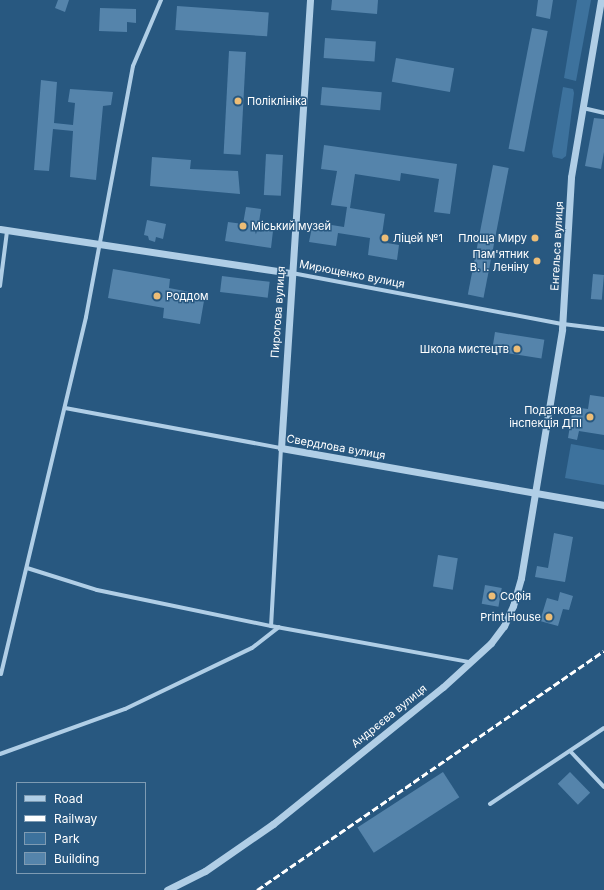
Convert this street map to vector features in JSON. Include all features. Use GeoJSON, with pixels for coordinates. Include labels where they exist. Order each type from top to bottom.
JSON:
{"type":"FeatureCollection","features":[{"type":"Feature","properties":{"kind":"street"},"geometry":{"type":"LineString","coordinates":[[1,674],[65,408],[100,246],[133,66],[161,0]]}},
{"type":"Feature","properties":{"kind":"street","name":"Пирогова вулиця"},"geometry":{"type":"LineString","coordinates":[[271,626],[310,0]]}},
{"type":"Feature","properties":{"kind":"street","name":"Енгельса вулиця"},"geometry":{"type":"LineString","coordinates":[[536,494],[563,324],[571,177],[601,0]]}},
{"type":"Feature","properties":{"kind":"street"},"geometry":{"type":"LineString","coordinates":[[583,108],[604,113]]}},
{"type":"Feature","properties":{"kind":"street"},"geometry":{"type":"LineString","coordinates":[[0,286],[3,230]]}},
{"type":"Feature","properties":{"kind":"street","name":"Мирющенко вулиця"},"geometry":{"type":"LineString","coordinates":[[3,230],[100,246],[292,273],[563,324],[604,329]]}},
{"type":"Feature","properties":{"kind":"street","name":"Свердлова вулиця"},"geometry":{"type":"LineString","coordinates":[[65,408],[536,494],[604,505]]}},
{"type":"Feature","properties":{"kind":"street","name":"Андрєєва вулиця"},"geometry":{"type":"LineString","coordinates":[[167,890],[205,871],[273,824],[470,662],[491,643],[513,606],[521,578],[536,494]]}},
{"type":"Feature","properties":{"kind":"street"},"geometry":{"type":"LineString","coordinates":[[27,568],[97,590],[271,626],[470,662]]}},
{"type":"Feature","properties":{"kind":"street"},"geometry":{"type":"LineString","coordinates":[[0,754],[125,709],[252,648],[279,627]]}},
{"type":"Feature","properties":{"kind":"street"},"geometry":{"type":"LineString","coordinates":[[490,804],[571,752],[604,728]]}},
{"type":"Feature","properties":{"kind":"street"},"geometry":{"type":"LineString","coordinates":[[571,752],[604,787]]}},
{"type":"Feature","properties":{"kind":"green space"},"geometry":{"type":"Polygon","coordinates":[[[577,0],[591,0],[576,81],[564,78],[577,0]]]}},
{"type":"Feature","properties":{"kind":"green space"},"geometry":{"type":"Polygon","coordinates":[[[563,87],[573,89],[574,93],[566,156],[562,159],[553,157],[552,152],[563,87]]]}},
{"type":"Feature","properties":{"kind":"green space"},"geometry":{"type":"Polygon","coordinates":[[[571,444],[604,450],[604,485],[565,478],[571,444]]]}},
{"type":"Feature","properties":{"kind":"building"},"geometry":{"type":"Polygon","coordinates":[[[58,0],[69,0],[65,12],[55,8],[58,0]]]}},
{"type":"Feature","properties":{"kind":"building"},"geometry":{"type":"Polygon","coordinates":[[[332,0],[378,0],[377,14],[331,10],[332,0]]]}},
{"type":"Feature","properties":{"kind":"building"},"geometry":{"type":"Polygon","coordinates":[[[538,0],[553,0],[550,19],[536,16],[538,0]]]}},
{"type":"Feature","properties":{"kind":"building"},"geometry":{"type":"Polygon","coordinates":[[[177,6],[269,12],[267,36],[175,30],[177,6]]]}},
{"type":"Feature","properties":{"kind":"building"},"geometry":{"type":"Polygon","coordinates":[[[100,8],[136,9],[136,23],[127,22],[127,32],[99,31],[100,8]]]}},
{"type":"Feature","properties":{"kind":"building"},"geometry":{"type":"Polygon","coordinates":[[[532,28],[548,31],[524,152],[509,149],[532,28]]]}},
{"type":"Feature","properties":{"kind":"building"},"geometry":{"type":"Polygon","coordinates":[[[325,38],[376,42],[374,62],[324,58],[325,38]]]}},
{"type":"Feature","properties":{"kind":"building"},"geometry":{"type":"Polygon","coordinates":[[[229,51],[246,52],[241,155],[224,154],[229,51]]]}},
{"type":"Feature","properties":{"kind":"building"},"geometry":{"type":"Polygon","coordinates":[[[396,58],[454,68],[450,92],[392,82],[396,58]]]}},
{"type":"Feature","properties":{"kind":"building"},"geometry":{"type":"Polygon","coordinates":[[[41,80],[57,82],[54,123],[73,125],[75,103],[68,102],[70,89],[113,92],[111,105],[103,106],[96,180],[70,177],[73,131],[53,129],[49,171],[34,170],[41,80]]]}},
{"type":"Feature","properties":{"kind":"building"},"geometry":{"type":"Polygon","coordinates":[[[322,87],[382,92],[380,110],[320,105],[322,87]]]}},
{"type":"Feature","properties":{"kind":"building"},"geometry":{"type":"Polygon","coordinates":[[[594,118],[604,119],[604,152],[601,169],[585,166],[594,118]]]}},
{"type":"Feature","properties":{"kind":"building"},"geometry":{"type":"Polygon","coordinates":[[[324,145],[457,164],[450,214],[434,212],[439,179],[401,173],[400,181],[355,174],[350,208],[385,214],[381,242],[399,245],[397,260],[368,255],[370,238],[338,233],[336,246],[309,242],[313,222],[344,227],[347,207],[331,205],[337,171],[321,169],[324,145]]]}},
{"type":"Feature","properties":{"kind":"building"},"geometry":{"type":"Polygon","coordinates":[[[266,154],[283,155],[281,196],[264,195],[266,154]]]}},
{"type":"Feature","properties":{"kind":"building"},"geometry":{"type":"Polygon","coordinates":[[[152,157],[191,160],[190,169],[238,171],[240,194],[150,186],[152,157]]]}},
{"type":"Feature","properties":{"kind":"building"},"geometry":{"type":"Polygon","coordinates":[[[493,165],[509,168],[484,298],[468,295],[493,165]]]}},
{"type":"Feature","properties":{"kind":"building","name":"Міський музей"},"geometry":{"type":"Polygon","coordinates":[[[246,207],[261,209],[258,229],[273,231],[271,248],[225,241],[228,222],[243,224],[246,207]]]}},
{"type":"Feature","properties":{"kind":"building"},"geometry":{"type":"Polygon","coordinates":[[[147,220],[166,224],[163,239],[156,237],[155,242],[149,240],[148,236],[144,235],[147,220]]]}},
{"type":"Feature","properties":{"kind":"building","name":"Роддом"},"geometry":{"type":"Polygon","coordinates":[[[113,269],[170,279],[169,288],[205,295],[200,324],[163,318],[164,308],[108,298],[113,269]]]}},
{"type":"Feature","properties":{"kind":"building"},"geometry":{"type":"Polygon","coordinates":[[[593,274],[604,275],[602,300],[591,299],[593,274]]]}},
{"type":"Feature","properties":{"kind":"building"},"geometry":{"type":"Polygon","coordinates":[[[222,276],[270,282],[268,298],[220,292],[222,276]]]}},
{"type":"Feature","properties":{"kind":"building"},"geometry":{"type":"Polygon","coordinates":[[[495,332],[544,340],[541,359],[492,351],[495,332]]]}},
{"type":"Feature","properties":{"kind":"building"},"geometry":{"type":"Polygon","coordinates":[[[590,395],[604,397],[604,435],[579,431],[577,440],[568,438],[573,407],[588,409],[590,395]]]}},
{"type":"Feature","properties":{"kind":"building"},"geometry":{"type":"Polygon","coordinates":[[[554,533],[573,537],[565,582],[535,577],[537,566],[548,568],[554,533]]]}},
{"type":"Feature","properties":{"kind":"building"},"geometry":{"type":"Polygon","coordinates":[[[438,555],[458,558],[453,590],[433,587],[438,555]]]}},
{"type":"Feature","properties":{"kind":"building","name":"Софія"},"geometry":{"type":"Polygon","coordinates":[[[485,585],[502,588],[498,607],[482,604],[485,585]]]}},
{"type":"Feature","properties":{"kind":"building"},"geometry":{"type":"Polygon","coordinates":[[[560,592],[573,596],[569,610],[563,609],[558,626],[540,621],[547,598],[558,601],[560,592]]]}},
{"type":"Feature","properties":{"kind":"building"},"geometry":{"type":"Polygon","coordinates":[[[443,772],[459,797],[374,853],[357,828],[443,772]]]}},
{"type":"Feature","properties":{"kind":"building"},"geometry":{"type":"Polygon","coordinates":[[[570,772],[590,793],[578,805],[558,784],[570,772]]]}},
{"type":"Feature","properties":{"kind":"railway"},"geometry":{"type":"LineString","coordinates":[[257,890],[604,651]]}},
{"type":"Feature","properties":{"kind":"place","name":"Поліклініка"},"geometry":{"type":"Point","coordinates":[238,101]}},
{"type":"Feature","properties":{"kind":"place","name":"Міський музей"},"geometry":{"type":"Point","coordinates":[243,226]}},
{"type":"Feature","properties":{"kind":"place","name":"Ліцей №1"},"geometry":{"type":"Point","coordinates":[385,238]}},
{"type":"Feature","properties":{"kind":"place","name":"Площа Миру"},"geometry":{"type":"Point","coordinates":[535,238]}},
{"type":"Feature","properties":{"kind":"place","name":"Пам'ятник В. І. Леніну"},"geometry":{"type":"Point","coordinates":[537,261]}},
{"type":"Feature","properties":{"kind":"place","name":"Роддом"},"geometry":{"type":"Point","coordinates":[157,296]}},
{"type":"Feature","properties":{"kind":"place","name":"Школа мистецтв"},"geometry":{"type":"Point","coordinates":[517,349]}},
{"type":"Feature","properties":{"kind":"place","name":"Податкова інспекція ДПІ"},"geometry":{"type":"Point","coordinates":[590,417]}},
{"type":"Feature","properties":{"kind":"place","name":"Софія"},"geometry":{"type":"Point","coordinates":[492,596]}},
{"type":"Feature","properties":{"kind":"place","name":"Print House"},"geometry":{"type":"Point","coordinates":[549,617]}}]}
